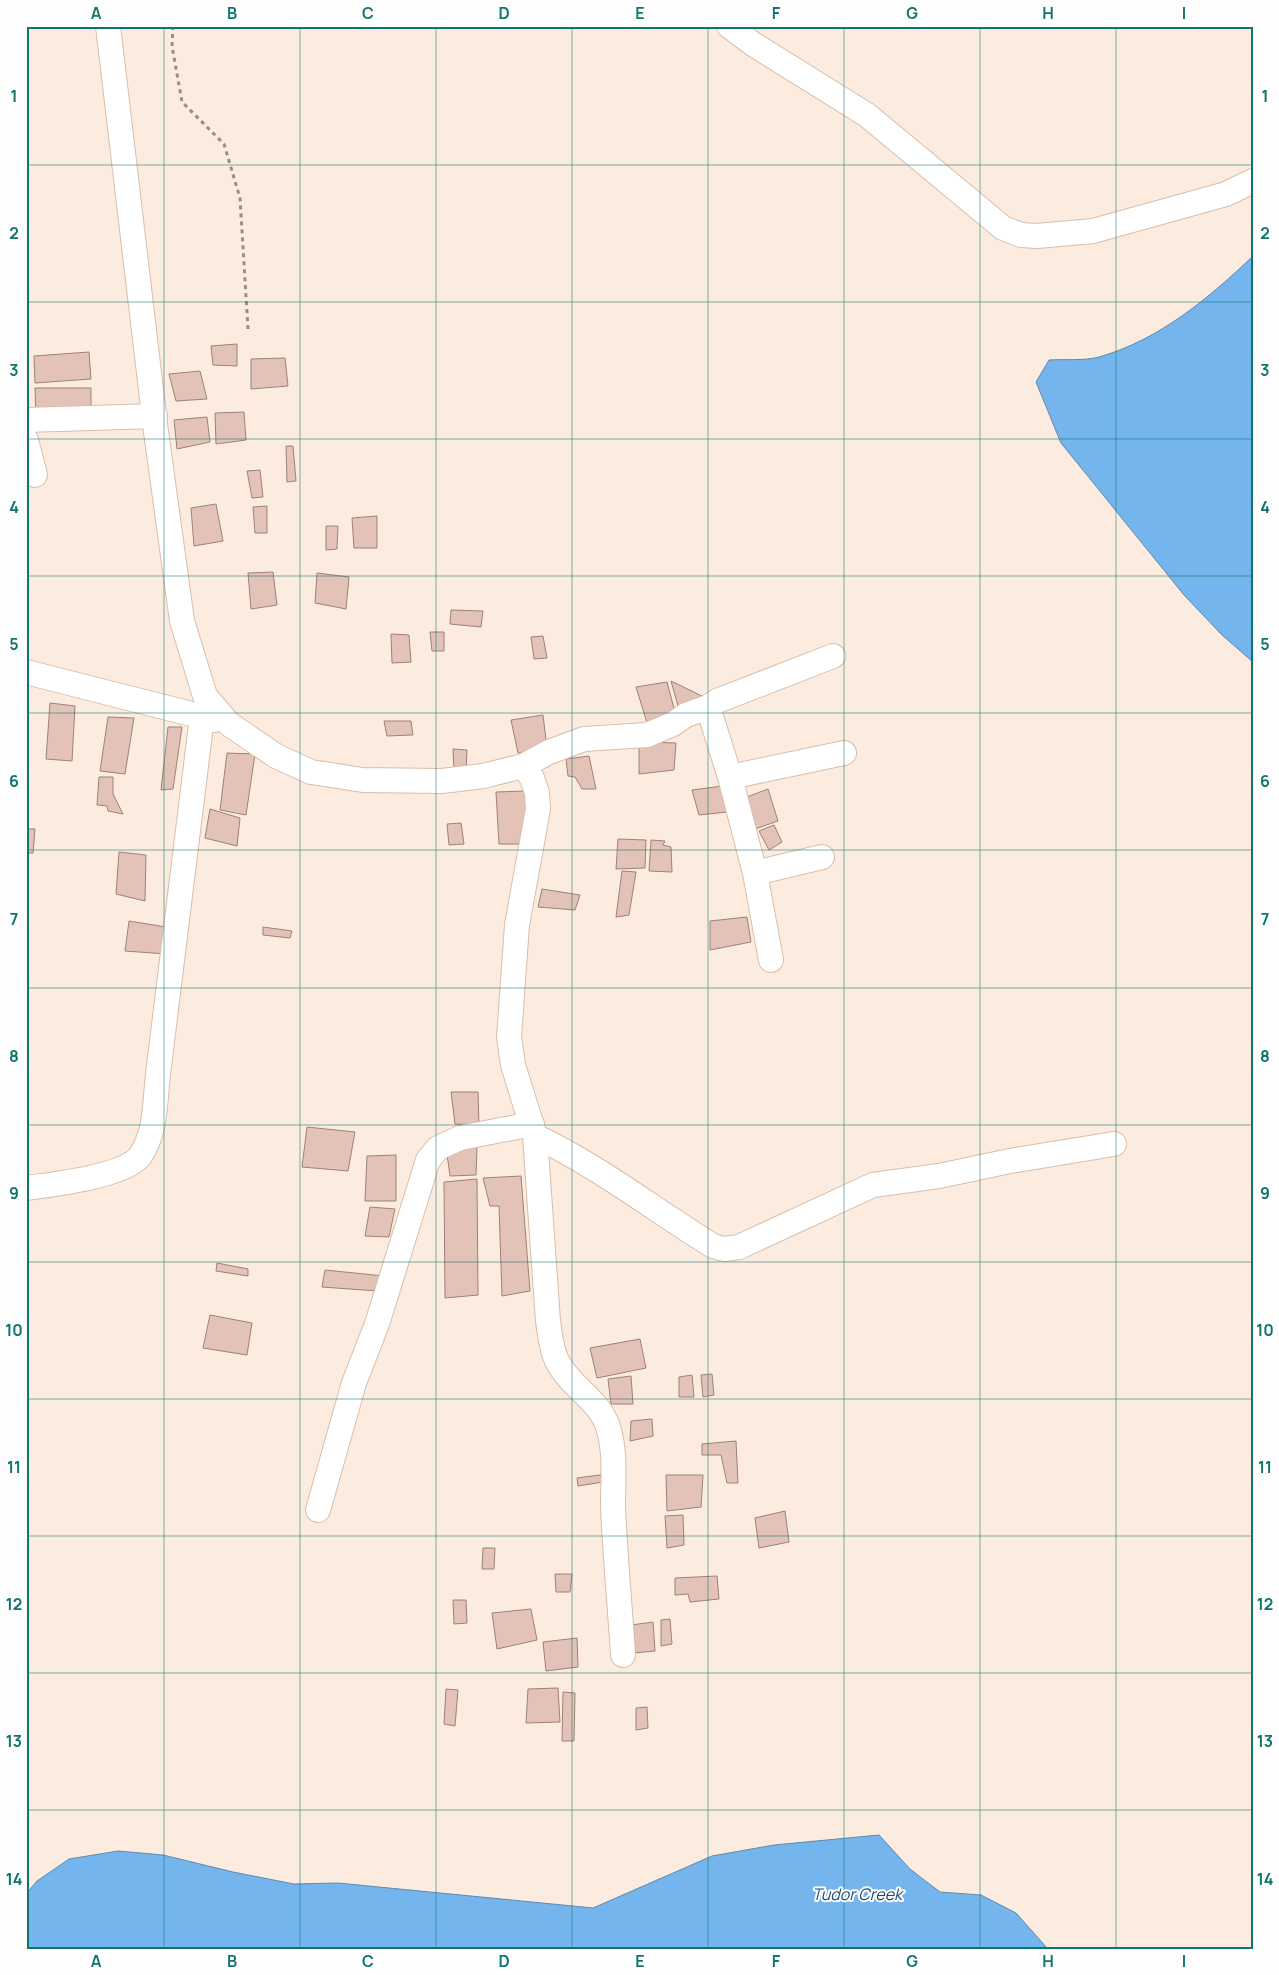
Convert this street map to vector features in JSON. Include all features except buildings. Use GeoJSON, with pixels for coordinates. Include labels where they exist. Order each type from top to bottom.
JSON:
{"type":"FeatureCollection","features":[{"type":"Feature","properties":{"kind":"street"},"geometry":{"type":"LineString","coordinates":[[108,26],[154,416],[182,621],[205,696],[229,724],[293,766],[311,772],[355,779],[442,782],[483,776],[524,766],[549,752],[584,739],[647,735],[673,724],[686,714],[708,707],[718,701],[833,656]]}},
{"type":"Feature","properties":{"kind":"street"},"geometry":{"type":"LineString","coordinates":[[729,26],[753,44],[867,114],[1002,228],[1021,235],[1037,236],[1093,231],[1226,194],[1253,181]]}},
{"type":"Feature","properties":{"kind":"street"},"geometry":{"type":"LineString","coordinates":[[26,420],[154,416]]}},
{"type":"Feature","properties":{"kind":"street"},"geometry":{"type":"LineString","coordinates":[[26,440],[35,475]]}},
{"type":"Feature","properties":{"kind":"street"},"geometry":{"type":"LineString","coordinates":[[26,672],[229,724]]}},
{"type":"Feature","properties":{"kind":"street"},"geometry":{"type":"LineString","coordinates":[[708,707],[730,777],[755,873],[771,960]]}},
{"type":"Feature","properties":{"kind":"street"},"geometry":{"type":"LineString","coordinates":[[26,1188],[63,1183],[111,1172],[133,1163],[144,1149],[151,1129],[202,717]]}},
{"type":"Feature","properties":{"kind":"street"},"geometry":{"type":"LineString","coordinates":[[730,777],[844,753]]}},
{"type":"Feature","properties":{"kind":"street"},"geometry":{"type":"LineString","coordinates":[[524,766],[532,778],[537,793],[538,810],[517,925],[509,1037],[514,1065],[533,1130],[548,1321],[553,1350],[558,1362],[571,1380],[600,1407],[608,1428],[614,1459],[613,1507],[623,1655]]}},
{"type":"Feature","properties":{"kind":"street"},"geometry":{"type":"LineString","coordinates":[[755,873],[822,856]]}},
{"type":"Feature","properties":{"kind":"street"},"geometry":{"type":"LineString","coordinates":[[318,1510],[354,1383],[377,1324],[428,1160],[438,1148],[460,1138],[533,1130],[635,1193],[713,1246],[724,1249],[739,1247],[873,1185],[939,1176],[1010,1161],[1114,1144]]}},
{"type":"Feature","properties":{"kind":"path"},"geometry":{"type":"LineString","coordinates":[[173,26],[172,46],[182,102],[224,144],[240,198],[248,329]]}},
{"type":"Feature","properties":{"kind":"water"},"geometry":{"type":"Polygon","coordinates":[[[1253,256],[1253,662],[1222,635],[1184,595],[1061,443],[1036,382],[1049,360],[1099,357],[1121,350],[1162,329],[1201,302],[1253,256]]]}},
{"type":"Feature","properties":{"kind":"water","name":"Tudor Creek"},"geometry":{"type":"Polygon","coordinates":[[[879,1835],[910,1869],[940,1892],[981,1895],[1016,1913],[1048,1949],[26,1949],[26,1894],[37,1881],[69,1859],[118,1851],[163,1855],[294,1884],[338,1883],[593,1908],[712,1856],[774,1845],[879,1835]]]}}]}
